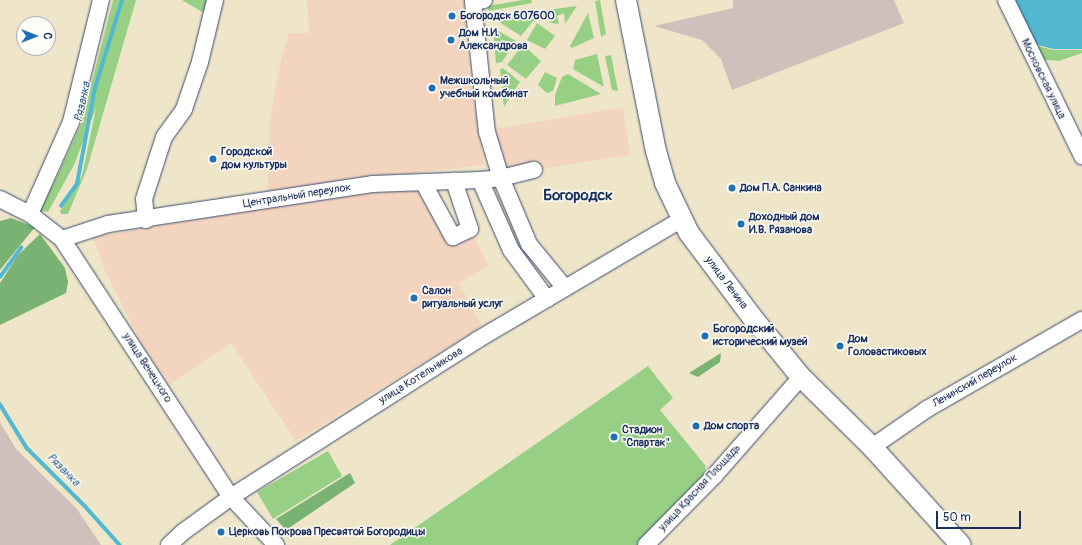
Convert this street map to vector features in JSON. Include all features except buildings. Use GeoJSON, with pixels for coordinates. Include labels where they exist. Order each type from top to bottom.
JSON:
{"type":"FeatureCollection","features":[{"type":"Feature","properties":{"kind":"main road","name":"улица Ленина"},"geometry":{"type":"LineString","coordinates":[[626,0],[656,151],[665,183],[681,220],[694,241],[752,317],[802,376],[872,447],[961,545]]}},
{"type":"Feature","properties":{"kind":"street"},"geometry":{"type":"LineString","coordinates":[[30,214],[71,122],[101,0]]}},
{"type":"Feature","properties":{"kind":"street"},"geometry":{"type":"LineString","coordinates":[[146,220],[144,199],[164,137],[184,109],[200,62],[215,0]]}},
{"type":"Feature","properties":{"kind":"street"},"geometry":{"type":"LineString","coordinates":[[484,0],[473,2],[487,132],[501,178],[529,244],[565,288]]}},
{"type":"Feature","properties":{"kind":"street","name":"Московская улица"},"geometry":{"type":"LineString","coordinates":[[1006,0],[1082,156]]}},
{"type":"Feature","properties":{"kind":"street","name":"Центральный переулок"},"geometry":{"type":"LineString","coordinates":[[62,239],[108,224],[146,220],[372,184],[480,180],[501,178],[534,170]]}},
{"type":"Feature","properties":{"kind":"street"},"geometry":{"type":"LineString","coordinates":[[480,180],[511,250],[547,299]]}},
{"type":"Feature","properties":{"kind":"street"},"geometry":{"type":"LineString","coordinates":[[422,182],[453,237],[470,229],[454,181]]}},
{"type":"Feature","properties":{"kind":"street","name":"улица Венецкого"},"geometry":{"type":"LineString","coordinates":[[0,199],[30,214],[62,239],[231,497],[276,545]]}},
{"type":"Feature","properties":{"kind":"street","name":"улица Котельникова"},"geometry":{"type":"LineString","coordinates":[[169,545],[183,532],[231,497],[547,299],[681,220]]}},
{"type":"Feature","properties":{"kind":"street","name":"Ленинский переулок"},"geometry":{"type":"LineString","coordinates":[[872,447],[927,409],[1082,320]]}},
{"type":"Feature","properties":{"kind":"street","name":"улица Красная Площадь"},"geometry":{"type":"LineString","coordinates":[[646,545],[715,475],[802,376]]}},
{"type":"Feature","properties":{"kind":"shaded area"},"geometry":{"type":"Polygon","coordinates":[[[307,0],[465,0],[469,70],[484,165],[267,191],[270,119],[281,60],[289,33],[309,33],[307,0]]]}},
{"type":"Feature","properties":{"kind":"shaded area"},"geometry":{"type":"Polygon","coordinates":[[[733,0],[894,0],[904,23],[732,90],[721,59],[702,40],[654,26],[733,8],[733,0]]]}},
{"type":"Feature","properties":{"kind":"shaded area"},"geometry":{"type":"Polygon","coordinates":[[[623,107],[630,155],[534,170],[501,178],[495,129],[623,107]]]}},
{"type":"Feature","properties":{"kind":"shaded area"},"geometry":{"type":"Polygon","coordinates":[[[425,186],[453,237],[470,229],[489,266],[459,283],[482,326],[296,441],[231,343],[169,385],[146,352],[105,271],[93,237],[351,193],[425,186]]]}},
{"type":"Feature","properties":{"kind":"shaded area"},"geometry":{"type":"Polygon","coordinates":[[[0,422],[16,449],[77,509],[101,545],[0,545],[0,422]]]}},
{"type":"Feature","properties":{"kind":"green space"},"geometry":{"type":"Polygon","coordinates":[[[113,0],[136,0],[87,169],[68,214],[61,214],[60,211],[82,176],[96,108],[74,165],[48,212],[36,210],[52,187],[81,124],[113,0]]]}},
{"type":"Feature","properties":{"kind":"green space"},"geometry":{"type":"Polygon","coordinates":[[[182,0],[211,0],[210,8],[204,13],[182,0]]]}},
{"type":"Feature","properties":{"kind":"green space"},"geometry":{"type":"Polygon","coordinates":[[[531,0],[532,3],[489,11],[487,6],[531,0]]]}},
{"type":"Feature","properties":{"kind":"green space"},"geometry":{"type":"Polygon","coordinates":[[[600,0],[606,34],[601,37],[595,1],[600,0]]]}},
{"type":"Feature","properties":{"kind":"green space"},"geometry":{"type":"Polygon","coordinates":[[[577,6],[565,24],[564,13],[557,16],[559,24],[551,23],[539,11],[577,6]]]}},
{"type":"Feature","properties":{"kind":"green space"},"geometry":{"type":"Polygon","coordinates":[[[533,12],[534,20],[521,36],[496,20],[533,12]]]}},
{"type":"Feature","properties":{"kind":"green space"},"geometry":{"type":"Polygon","coordinates":[[[588,13],[594,38],[572,48],[570,46],[588,13]]]}},
{"type":"Feature","properties":{"kind":"green space"},"geometry":{"type":"Polygon","coordinates":[[[537,23],[555,36],[545,49],[527,40],[537,23]]]}},
{"type":"Feature","properties":{"kind":"green space"},"geometry":{"type":"Polygon","coordinates":[[[493,28],[516,41],[502,62],[496,63],[493,28]]]}},
{"type":"Feature","properties":{"kind":"green space"},"geometry":{"type":"Polygon","coordinates":[[[523,45],[541,61],[526,79],[507,65],[523,45]]]}},
{"type":"Feature","properties":{"kind":"green space"},"geometry":{"type":"Polygon","coordinates":[[[1034,45],[1053,50],[1082,50],[1082,53],[1059,61],[1036,59],[1034,45]]]}},
{"type":"Feature","properties":{"kind":"green space"},"geometry":{"type":"Polygon","coordinates":[[[597,54],[604,87],[573,69],[575,60],[597,54]]]}},
{"type":"Feature","properties":{"kind":"green space"},"geometry":{"type":"Polygon","coordinates":[[[611,55],[618,91],[612,90],[605,56],[611,55]]]}},
{"type":"Feature","properties":{"kind":"green space"},"geometry":{"type":"Polygon","coordinates":[[[503,68],[520,82],[504,107],[500,69],[503,68]]]}},
{"type":"Feature","properties":{"kind":"green space"},"geometry":{"type":"Polygon","coordinates":[[[545,72],[557,78],[553,91],[547,93],[538,85],[545,72]]]}},
{"type":"Feature","properties":{"kind":"green space"},"geometry":{"type":"Polygon","coordinates":[[[568,74],[601,94],[555,106],[555,95],[562,77],[568,74]]]}},
{"type":"Feature","properties":{"kind":"green space"},"geometry":{"type":"Polygon","coordinates":[[[11,218],[35,227],[0,270],[0,221],[11,218]]]}},
{"type":"Feature","properties":{"kind":"green space"},"geometry":{"type":"Polygon","coordinates":[[[40,234],[65,268],[68,282],[66,293],[0,325],[0,283],[18,255],[40,234]]]}},
{"type":"Feature","properties":{"kind":"green space"},"geometry":{"type":"Polygon","coordinates":[[[721,353],[720,362],[698,377],[689,373],[721,353]]]}},
{"type":"Feature","properties":{"kind":"green space","name":"Стадион \"Спартак\""},"geometry":{"type":"Polygon","coordinates":[[[648,366],[673,398],[660,410],[705,465],[707,478],[639,545],[390,545],[648,366]]]}},
{"type":"Feature","properties":{"kind":"green space"},"geometry":{"type":"Polygon","coordinates":[[[328,451],[342,476],[273,519],[257,492],[328,451]]]}},
{"type":"Feature","properties":{"kind":"green space"},"geometry":{"type":"Polygon","coordinates":[[[350,473],[355,483],[286,530],[276,519],[350,473]]]}},
{"type":"Feature","properties":{"kind":"water"},"geometry":{"type":"Polygon","coordinates":[[[1015,0],[1082,0],[1082,49],[1053,49],[1034,44],[1012,8],[1015,0]]]}},
{"type":"Feature","properties":{"kind":"waterway","name":"Рязанка"},"geometry":{"type":"LineString","coordinates":[[61,206],[77,184],[95,88],[122,0]]}},
{"type":"Feature","properties":{"kind":"waterway","name":"Рязанка"},"geometry":{"type":"LineString","coordinates":[[0,277],[21,248]]}},
{"type":"Feature","properties":{"kind":"waterway","name":"Рязанка"},"geometry":{"type":"LineString","coordinates":[[0,404],[27,448],[85,506],[120,545]]}},
{"type":"Feature","properties":{"kind":"place","name":"Богородск 607600"},"geometry":{"type":"Point","coordinates":[452,16]}},
{"type":"Feature","properties":{"kind":"place","name":"Дом Н.И. Александрова"},"geometry":{"type":"Point","coordinates":[451,40]}},
{"type":"Feature","properties":{"kind":"place","name":"Межшкольный учебный комбинат"},"geometry":{"type":"Point","coordinates":[432,88]}},
{"type":"Feature","properties":{"kind":"place","name":"Городской дом культуры"},"geometry":{"type":"Point","coordinates":[213,159]}},
{"type":"Feature","properties":{"kind":"place","name":"Дом П.А. Санкина"},"geometry":{"type":"Point","coordinates":[732,188]}},
{"type":"Feature","properties":{"kind":"place","name":"Доходный дом И.В. Рязанова"},"geometry":{"type":"Point","coordinates":[741,224]}},
{"type":"Feature","properties":{"kind":"place","name":"Салон ритуальный услуг"},"geometry":{"type":"Point","coordinates":[414,298]}},
{"type":"Feature","properties":{"kind":"place","name":"Богородский исторический музей"},"geometry":{"type":"Point","coordinates":[705,336]}},
{"type":"Feature","properties":{"kind":"place","name":"Дом Головастиковых"},"geometry":{"type":"Point","coordinates":[840,346]}},
{"type":"Feature","properties":{"kind":"place","name":"Дом спорта"},"geometry":{"type":"Point","coordinates":[696,426]}},
{"type":"Feature","properties":{"kind":"place","name":"Стадион \"Спартак\""},"geometry":{"type":"Point","coordinates":[614,437]}},
{"type":"Feature","properties":{"kind":"place","name":"Церковь Покрова Пресвятой Богородицы"},"geometry":{"type":"Point","coordinates":[221,532]}},
{"type":"Feature","properties":{"kind":"district","name":"Богородск"},"geometry":{"type":"Point","coordinates":[578,196]}}]}
